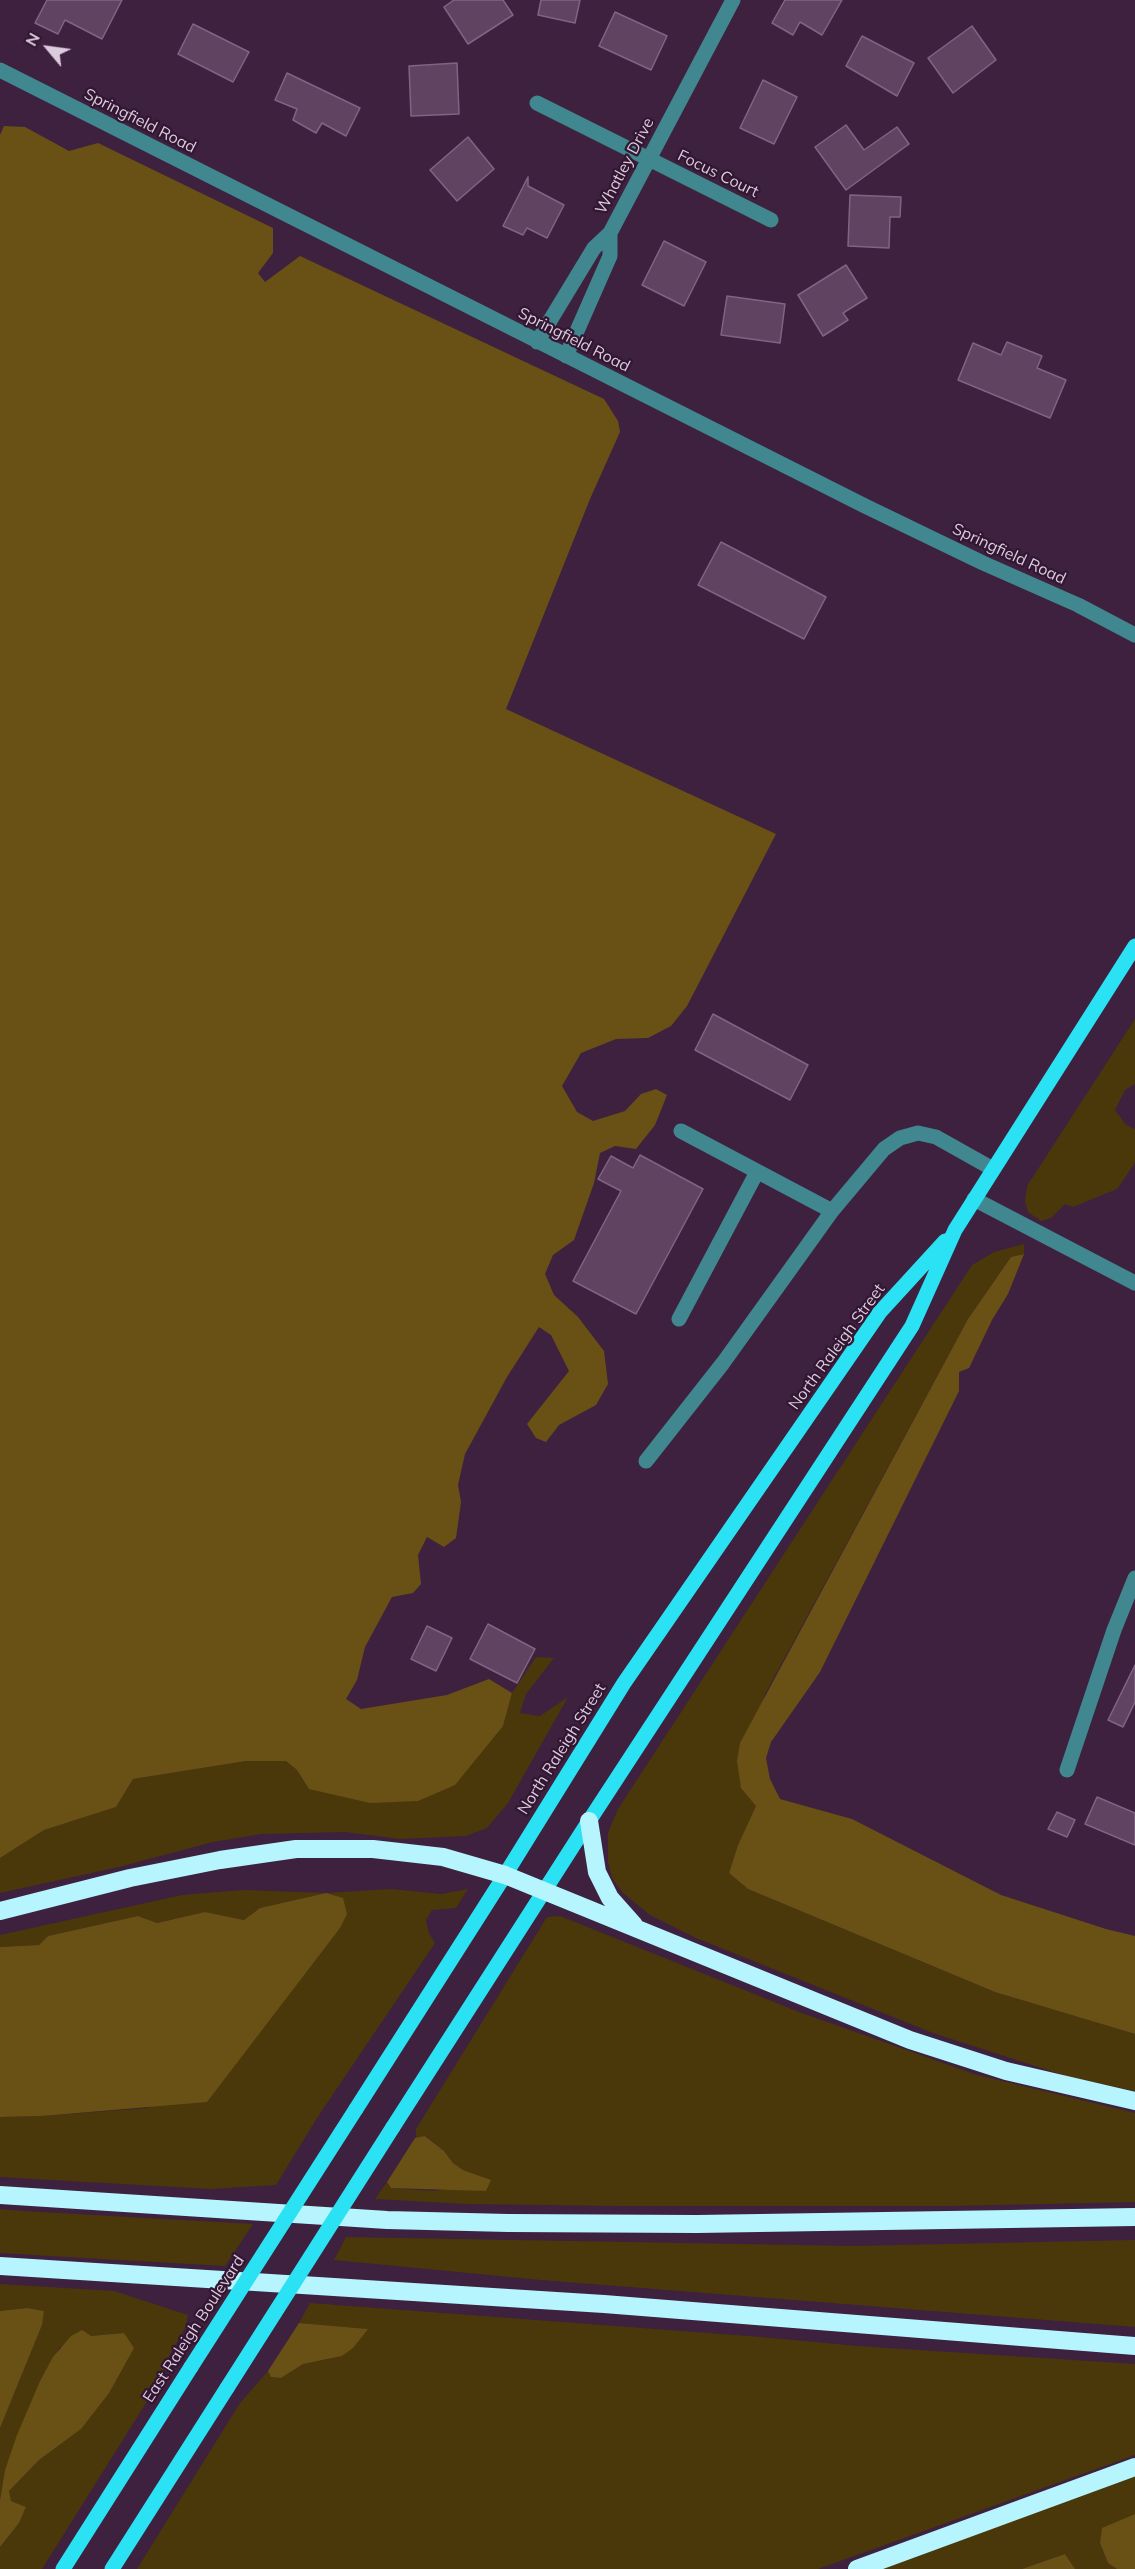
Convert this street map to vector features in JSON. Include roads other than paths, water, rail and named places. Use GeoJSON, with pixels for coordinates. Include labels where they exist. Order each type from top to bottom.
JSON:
{"type":"FeatureCollection","features":[{"type":"Feature","properties":{"kind":"highway"},"geometry":{"type":"LineString","coordinates":[[589,1821],[597,1872],[610,1898],[637,1928]]}},
{"type":"Feature","properties":{"kind":"highway"},"geometry":{"type":"LineString","coordinates":[[0,1911],[130,1878],[220,1860],[296,1849],[373,1849],[443,1857],[505,1875],[910,2040],[1006,2071],[1135,2101]]}},
{"type":"Feature","properties":{"kind":"highway"},"geometry":{"type":"LineString","coordinates":[[0,2195],[387,2220],[508,2223],[697,2224],[1135,2217]]}},
{"type":"Feature","properties":{"kind":"highway"},"geometry":{"type":"LineString","coordinates":[[0,2266],[604,2304],[1135,2346]]}},
{"type":"Feature","properties":{"kind":"highway"},"geometry":{"type":"LineString","coordinates":[[857,2569],[1135,2468]]}},
{"type":"Feature","properties":{"kind":"main road"},"geometry":{"type":"LineString","coordinates":[[112,2569],[589,1821],[912,1326],[955,1230],[1135,946]]}},
{"type":"Feature","properties":{"kind":"main road","name":"North Raleigh Street"},"geometry":{"type":"LineString","coordinates":[[356,2109],[624,1683],[873,1322],[955,1230]]}},
{"type":"Feature","properties":{"kind":"main road","name":"East Raleigh Boulevard"},"geometry":{"type":"LineString","coordinates":[[63,2569],[356,2109]]}},
{"type":"Feature","properties":{"kind":"street","name":"Whatley Drive"},"geometry":{"type":"LineString","coordinates":[[566,356],[610,256],[610,233],[733,0]]}},
{"type":"Feature","properties":{"kind":"street","name":"Springfield Road"},"geometry":{"type":"LineString","coordinates":[[0,70],[874,510],[983,563],[1078,605],[1135,635]]}},
{"type":"Feature","properties":{"kind":"street","name":"Focus Court"},"geometry":{"type":"LineString","coordinates":[[537,103],[771,220]]}},
{"type":"Feature","properties":{"kind":"street"},"geometry":{"type":"LineString","coordinates":[[537,342],[594,248],[610,233]]}},
{"type":"Feature","properties":{"kind":"street"},"geometry":{"type":"LineString","coordinates":[[681,1131],[832,1211]]}},
{"type":"Feature","properties":{"kind":"street"},"geometry":{"type":"LineString","coordinates":[[646,1461],[723,1363],[832,1211],[884,1149],[900,1138],[918,1133],[936,1137],[993,1170]]}},
{"type":"Feature","properties":{"kind":"street"},"geometry":{"type":"LineString","coordinates":[[679,1319],[757,1172]]}},
{"type":"Feature","properties":{"kind":"street"},"geometry":{"type":"LineString","coordinates":[[974,1199],[1135,1283]]}},
{"type":"Feature","properties":{"kind":"street"},"geometry":{"type":"LineString","coordinates":[[1067,1770],[1114,1630],[1135,1578]]}}]}
